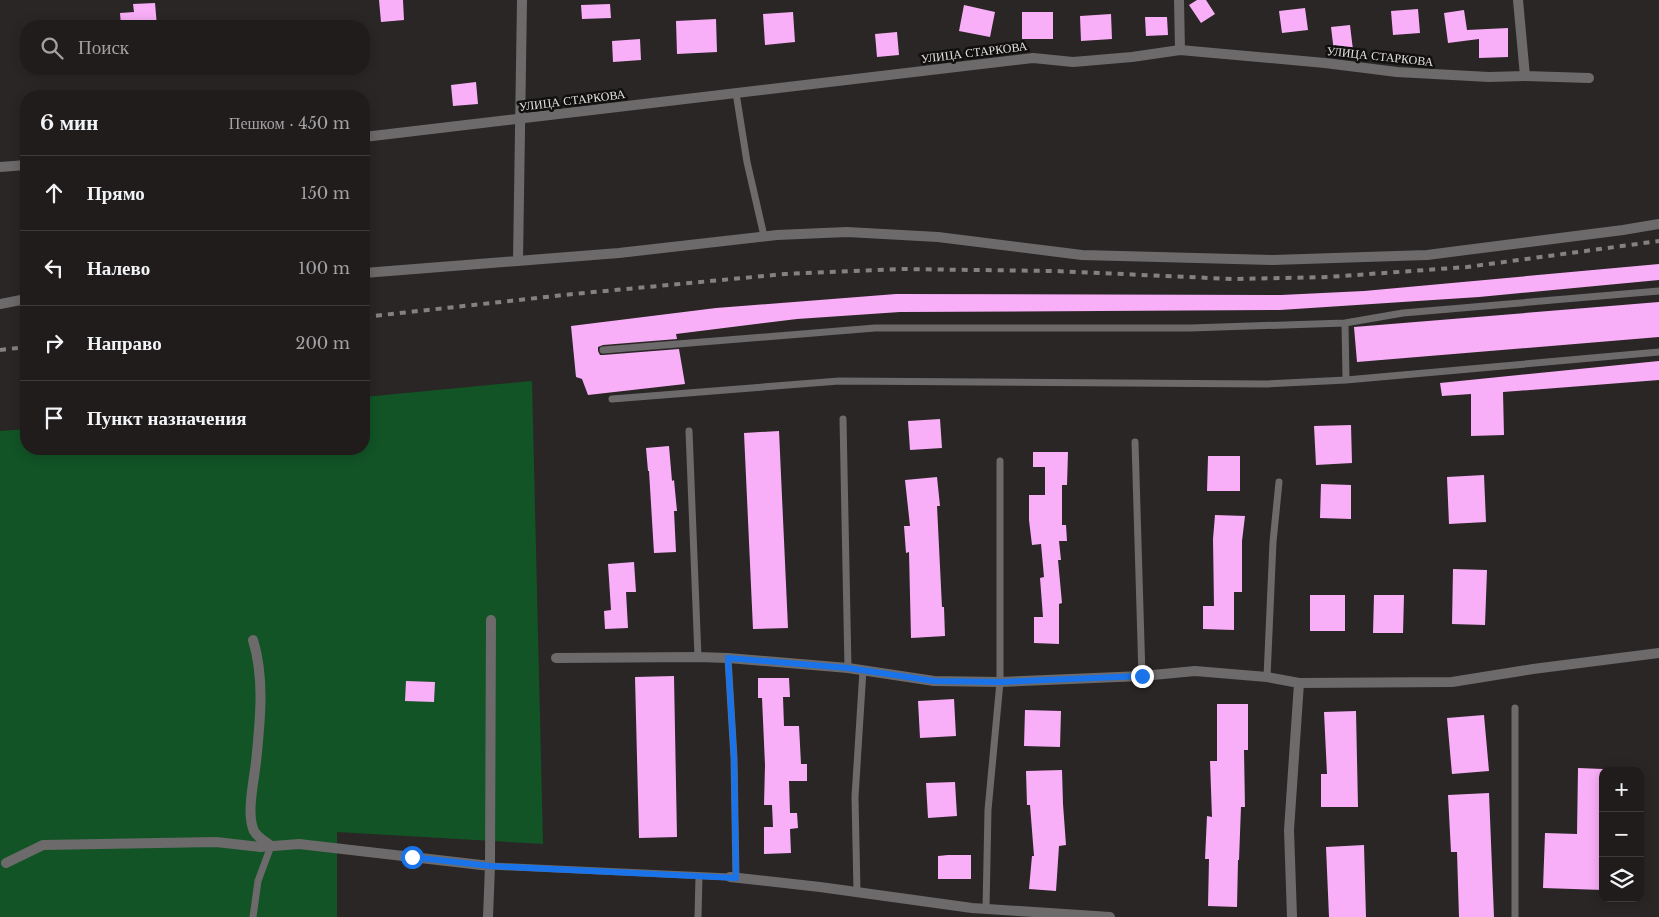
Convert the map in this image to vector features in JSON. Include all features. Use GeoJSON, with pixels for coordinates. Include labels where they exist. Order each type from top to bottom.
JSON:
{"type":"FeatureCollection","features":[{"type":"Feature","properties":{"kind":"street"},"geometry":{"type":"LineString","coordinates":[[518,260],[522,0]]}},
{"type":"Feature","properties":{"kind":"street"},"geometry":{"type":"LineString","coordinates":[[1179,0],[1180,50]]}},
{"type":"Feature","properties":{"kind":"street"},"geometry":{"type":"LineString","coordinates":[[1518,0],[1525,76]]}},
{"type":"Feature","properties":{"kind":"street","name":"УЛИЦА СТАРКОВА"},"geometry":{"type":"LineString","coordinates":[[370,136],[1033,58],[1073,62],[1132,57],[1180,50],[1325,62],[1397,72],[1490,77],[1589,78]]}},
{"type":"Feature","properties":{"kind":"street"},"geometry":{"type":"LineString","coordinates":[[0,167],[20,165]]}},
{"type":"Feature","properties":{"kind":"street"},"geometry":{"type":"LineString","coordinates":[[370,272],[619,253],[764,236],[847,232],[938,237],[1082,255],[1273,260],[1427,255],[1659,224]]}},
{"type":"Feature","properties":{"kind":"street"},"geometry":{"type":"LineString","coordinates":[[0,304],[20,300]]}},
{"type":"Feature","properties":{"kind":"street"},"geometry":{"type":"LineString","coordinates":[[488,917],[491,620]]}},
{"type":"Feature","properties":{"kind":"street"},"geometry":{"type":"LineString","coordinates":[[253,640],[262,689],[250,818],[254,832],[271,846]]}},
{"type":"Feature","properties":{"kind":"street"},"geometry":{"type":"LineString","coordinates":[[556,658],[728,658],[848,668],[934,681],[1000,682],[1142,676],[1195,671],[1268,677],[1299,683],[1452,682],[1533,669],[1659,653]]}},
{"type":"Feature","properties":{"kind":"street"},"geometry":{"type":"LineString","coordinates":[[1292,917],[1290,830],[1299,683]]}},
{"type":"Feature","properties":{"kind":"street"},"geometry":{"type":"LineString","coordinates":[[6,863],[43,845],[216,842],[260,847],[299,844],[490,866]]}},
{"type":"Feature","properties":{"kind":"street"},"geometry":{"type":"LineString","coordinates":[[733,878],[857,892],[986,913],[1110,917]]}},
{"type":"Feature","properties":{"kind":"lane"},"geometry":{"type":"LineString","coordinates":[[736,93],[747,162],[764,236]]}},
{"type":"Feature","properties":{"kind":"lane"},"geometry":{"type":"LineString","coordinates":[[603,350],[875,328],[1190,328],[1345,323],[1403,313],[1659,291]]}},
{"type":"Feature","properties":{"kind":"lane"},"geometry":{"type":"LineString","coordinates":[[1345,323],[1346,380]]}},
{"type":"Feature","properties":{"kind":"lane"},"geometry":{"type":"LineString","coordinates":[[612,400],[839,381],[1267,384],[1346,380],[1659,352]]}},
{"type":"Feature","properties":{"kind":"lane"},"geometry":{"type":"LineString","coordinates":[[843,419],[848,668]]}},
{"type":"Feature","properties":{"kind":"lane"},"geometry":{"type":"LineString","coordinates":[[689,431],[698,657]]}},
{"type":"Feature","properties":{"kind":"lane"},"geometry":{"type":"LineString","coordinates":[[1135,442],[1142,676]]}},
{"type":"Feature","properties":{"kind":"lane"},"geometry":{"type":"LineString","coordinates":[[986,913],[988,810],[1000,682],[1000,461]]}},
{"type":"Feature","properties":{"kind":"lane"},"geometry":{"type":"LineString","coordinates":[[1268,677],[1273,542],[1279,482]]}},
{"type":"Feature","properties":{"kind":"lane"},"geometry":{"type":"LineString","coordinates":[[490,866],[733,878],[734,758],[728,658]]}},
{"type":"Feature","properties":{"kind":"lane"},"geometry":{"type":"LineString","coordinates":[[857,892],[855,797],[863,670]]}},
{"type":"Feature","properties":{"kind":"lane"},"geometry":{"type":"LineString","coordinates":[[1515,708],[1515,917]]}},
{"type":"Feature","properties":{"kind":"lane"},"geometry":{"type":"LineString","coordinates":[[253,917],[258,880],[271,846]]}},
{"type":"Feature","properties":{"kind":"lane"},"geometry":{"type":"LineString","coordinates":[[698,917],[699,876]]}},
{"type":"Feature","properties":{"kind":"green space"},"geometry":{"type":"Polygon","coordinates":[[[532,381],[543,844],[337,832],[337,917],[0,917],[0,431],[20,429],[20,455],[370,455],[370,396],[532,381]]]}},
{"type":"Feature","properties":{"kind":"building"},"geometry":{"type":"Polygon","coordinates":[[[379,0],[403,0],[404,20],[381,22],[379,0]]]}},
{"type":"Feature","properties":{"kind":"building"},"geometry":{"type":"Polygon","coordinates":[[[1197,0],[1206,0],[1215,14],[1201,23],[1189,5],[1197,0]]]}},
{"type":"Feature","properties":{"kind":"building"},"geometry":{"type":"Polygon","coordinates":[[[155,3],[156,20],[121,20],[120,13],[134,12],[133,4],[155,3]]]}},
{"type":"Feature","properties":{"kind":"building"},"geometry":{"type":"Polygon","coordinates":[[[610,4],[611,18],[582,19],[581,5],[610,4]]]}},
{"type":"Feature","properties":{"kind":"building"},"geometry":{"type":"Polygon","coordinates":[[[964,5],[995,12],[990,37],[959,31],[964,5]]]}},
{"type":"Feature","properties":{"kind":"building"},"geometry":{"type":"Polygon","coordinates":[[[1305,8],[1308,30],[1282,33],[1279,11],[1305,8]]]}},
{"type":"Feature","properties":{"kind":"building"},"geometry":{"type":"Polygon","coordinates":[[[1418,9],[1420,33],[1393,35],[1391,11],[1418,9]]]}},
{"type":"Feature","properties":{"kind":"building"},"geometry":{"type":"Polygon","coordinates":[[[1464,10],[1467,30],[1508,28],[1508,57],[1479,58],[1479,39],[1448,43],[1444,13],[1464,10]]]}},
{"type":"Feature","properties":{"kind":"building"},"geometry":{"type":"Polygon","coordinates":[[[793,12],[795,42],[765,45],[763,14],[793,12]]]}},
{"type":"Feature","properties":{"kind":"building"},"geometry":{"type":"Polygon","coordinates":[[[1022,12],[1053,12],[1053,39],[1022,39],[1022,12]]]}},
{"type":"Feature","properties":{"kind":"building"},"geometry":{"type":"Polygon","coordinates":[[[1111,14],[1112,39],[1081,41],[1080,16],[1111,14]]]}},
{"type":"Feature","properties":{"kind":"building"},"geometry":{"type":"Polygon","coordinates":[[[1145,17],[1167,17],[1168,35],[1146,36],[1145,17]]]}},
{"type":"Feature","properties":{"kind":"building"},"geometry":{"type":"Polygon","coordinates":[[[716,19],[717,52],[677,54],[676,21],[716,19]]]}},
{"type":"Feature","properties":{"kind":"building"},"geometry":{"type":"Polygon","coordinates":[[[1350,25],[1353,50],[1334,52],[1331,27],[1350,25]]]}},
{"type":"Feature","properties":{"kind":"building"},"geometry":{"type":"Polygon","coordinates":[[[897,32],[899,55],[877,57],[875,34],[897,32]]]}},
{"type":"Feature","properties":{"kind":"building"},"geometry":{"type":"Polygon","coordinates":[[[640,39],[641,60],[613,62],[612,41],[640,39]]]}},
{"type":"Feature","properties":{"kind":"building"},"geometry":{"type":"Polygon","coordinates":[[[476,82],[478,104],[453,106],[451,85],[476,82]]]}},
{"type":"Feature","properties":{"kind":"building"},"geometry":{"type":"Polygon","coordinates":[[[1659,264],[1659,280],[1479,297],[1280,310],[900,312],[797,319],[676,334],[677,339],[603,345],[598,347],[600,355],[679,349],[685,384],[588,395],[582,379],[576,377],[571,326],[716,308],[896,294],[1281,295],[1364,291],[1659,264]]]}},
{"type":"Feature","properties":{"kind":"building"},"geometry":{"type":"Polygon","coordinates":[[[1659,302],[1659,337],[1357,362],[1354,327],[1659,302]]]}},
{"type":"Feature","properties":{"kind":"building"},"geometry":{"type":"Polygon","coordinates":[[[1659,361],[1659,380],[1503,392],[1504,435],[1471,436],[1471,394],[1442,396],[1440,383],[1659,361]]]}},
{"type":"Feature","properties":{"kind":"building"},"geometry":{"type":"Polygon","coordinates":[[[940,419],[942,448],[910,450],[908,421],[940,419]]]}},
{"type":"Feature","properties":{"kind":"building"},"geometry":{"type":"Polygon","coordinates":[[[1351,425],[1352,463],[1316,465],[1314,426],[1351,425]]]}},
{"type":"Feature","properties":{"kind":"building"},"geometry":{"type":"Polygon","coordinates":[[[779,431],[788,628],[753,629],[744,433],[779,431]]]}},
{"type":"Feature","properties":{"kind":"building"},"geometry":{"type":"Polygon","coordinates":[[[669,446],[677,511],[674,511],[676,552],[654,553],[646,448],[669,446]]]}},
{"type":"Feature","properties":{"kind":"building"},"geometry":{"type":"Polygon","coordinates":[[[1033,452],[1068,452],[1067,485],[1062,485],[1062,525],[1066,525],[1067,541],[1059,541],[1061,560],[1058,560],[1062,603],[1059,604],[1059,644],[1034,643],[1034,617],[1043,617],[1040,578],[1044,577],[1041,544],[1032,545],[1029,495],[1045,495],[1045,467],[1033,467],[1033,452]]]}},
{"type":"Feature","properties":{"kind":"building"},"geometry":{"type":"Polygon","coordinates":[[[1208,456],[1240,456],[1240,491],[1207,491],[1208,456]]]}},
{"type":"Feature","properties":{"kind":"building"},"geometry":{"type":"Polygon","coordinates":[[[1484,475],[1486,522],[1449,524],[1447,477],[1484,475]]]}},
{"type":"Feature","properties":{"kind":"building"},"geometry":{"type":"Polygon","coordinates":[[[937,477],[940,506],[937,506],[942,607],[944,607],[945,636],[911,638],[909,552],[906,553],[904,526],[910,526],[905,480],[937,477]]]}},
{"type":"Feature","properties":{"kind":"building"},"geometry":{"type":"Polygon","coordinates":[[[1321,484],[1351,485],[1351,519],[1320,518],[1321,484]]]}},
{"type":"Feature","properties":{"kind":"building"},"geometry":{"type":"Polygon","coordinates":[[[1215,515],[1245,516],[1242,541],[1242,592],[1234,592],[1234,630],[1203,629],[1203,606],[1214,606],[1213,539],[1215,515]]]}},
{"type":"Feature","properties":{"kind":"building"},"geometry":{"type":"Polygon","coordinates":[[[634,562],[636,592],[626,592],[628,628],[605,629],[604,611],[611,610],[608,564],[634,562]]]}},
{"type":"Feature","properties":{"kind":"building"},"geometry":{"type":"Polygon","coordinates":[[[1453,569],[1487,570],[1485,625],[1452,624],[1453,569]]]}},
{"type":"Feature","properties":{"kind":"building"},"geometry":{"type":"Polygon","coordinates":[[[1310,595],[1345,595],[1345,631],[1310,631],[1310,595]]]}},
{"type":"Feature","properties":{"kind":"building"},"geometry":{"type":"Polygon","coordinates":[[[1374,595],[1404,595],[1403,633],[1373,633],[1374,595]]]}},
{"type":"Feature","properties":{"kind":"building"},"geometry":{"type":"Polygon","coordinates":[[[674,676],[677,837],[639,838],[635,677],[674,676]]]}},
{"type":"Feature","properties":{"kind":"building"},"geometry":{"type":"Polygon","coordinates":[[[758,678],[789,678],[790,697],[783,697],[784,726],[799,726],[801,764],[807,764],[807,781],[789,781],[790,813],[797,813],[798,828],[790,829],[791,853],[764,854],[764,827],[773,827],[772,805],[764,805],[765,765],[762,698],[758,698],[758,678]]]}},
{"type":"Feature","properties":{"kind":"building"},"geometry":{"type":"Polygon","coordinates":[[[406,681],[435,682],[434,702],[405,701],[406,681]]]}},
{"type":"Feature","properties":{"kind":"building"},"geometry":{"type":"Polygon","coordinates":[[[954,699],[956,736],[920,738],[918,701],[954,699]]]}},
{"type":"Feature","properties":{"kind":"building"},"geometry":{"type":"Polygon","coordinates":[[[1217,704],[1248,704],[1248,750],[1244,750],[1245,807],[1241,807],[1237,907],[1208,906],[1209,859],[1205,859],[1207,816],[1212,817],[1210,761],[1217,761],[1217,704]]]}},
{"type":"Feature","properties":{"kind":"building"},"geometry":{"type":"Polygon","coordinates":[[[1025,710],[1061,711],[1060,747],[1024,746],[1025,710]]]}},
{"type":"Feature","properties":{"kind":"building"},"geometry":{"type":"Polygon","coordinates":[[[1356,711],[1358,807],[1321,807],[1321,774],[1327,774],[1324,712],[1356,711]]]}},
{"type":"Feature","properties":{"kind":"building"},"geometry":{"type":"Polygon","coordinates":[[[1484,715],[1489,771],[1452,774],[1447,718],[1484,715]]]}},
{"type":"Feature","properties":{"kind":"building"},"geometry":{"type":"Polygon","coordinates":[[[1578,768],[1599,769],[1599,890],[1543,888],[1545,833],[1577,834],[1578,768]]]}},
{"type":"Feature","properties":{"kind":"building"},"geometry":{"type":"Polygon","coordinates":[[[1062,770],[1066,845],[1059,846],[1056,891],[1029,889],[1032,856],[1034,856],[1030,805],[1027,805],[1026,771],[1062,770]]]}},
{"type":"Feature","properties":{"kind":"building"},"geometry":{"type":"Polygon","coordinates":[[[955,782],[957,816],[928,818],[926,783],[955,782]]]}},
{"type":"Feature","properties":{"kind":"building"},"geometry":{"type":"Polygon","coordinates":[[[1489,793],[1494,917],[1459,917],[1457,852],[1451,852],[1448,795],[1489,793]]]}},
{"type":"Feature","properties":{"kind":"building"},"geometry":{"type":"Polygon","coordinates":[[[1364,845],[1366,917],[1329,917],[1326,847],[1364,845]]]}},
{"type":"Feature","properties":{"kind":"building"},"geometry":{"type":"Polygon","coordinates":[[[971,855],[971,879],[938,879],[938,856],[971,855]]]}},
{"type":"Feature","properties":{"kind":"railway"},"geometry":{"type":"LineString","coordinates":[[370,316],[573,294],[785,274],[899,269],[1055,271],[1232,279],[1328,277],[1467,267],[1659,241]]}},
{"type":"Feature","properties":{"kind":"railway"},"geometry":{"type":"LineString","coordinates":[[0,350],[20,348]]}},
{"type":"Feature","properties":{"kind":"route"},"geometry":{"type":"LineString","coordinates":[[412,857],[490,866],[736,878],[734,758],[728,658],[848,668],[934,681],[1000,682],[1142,676]]}}]}
